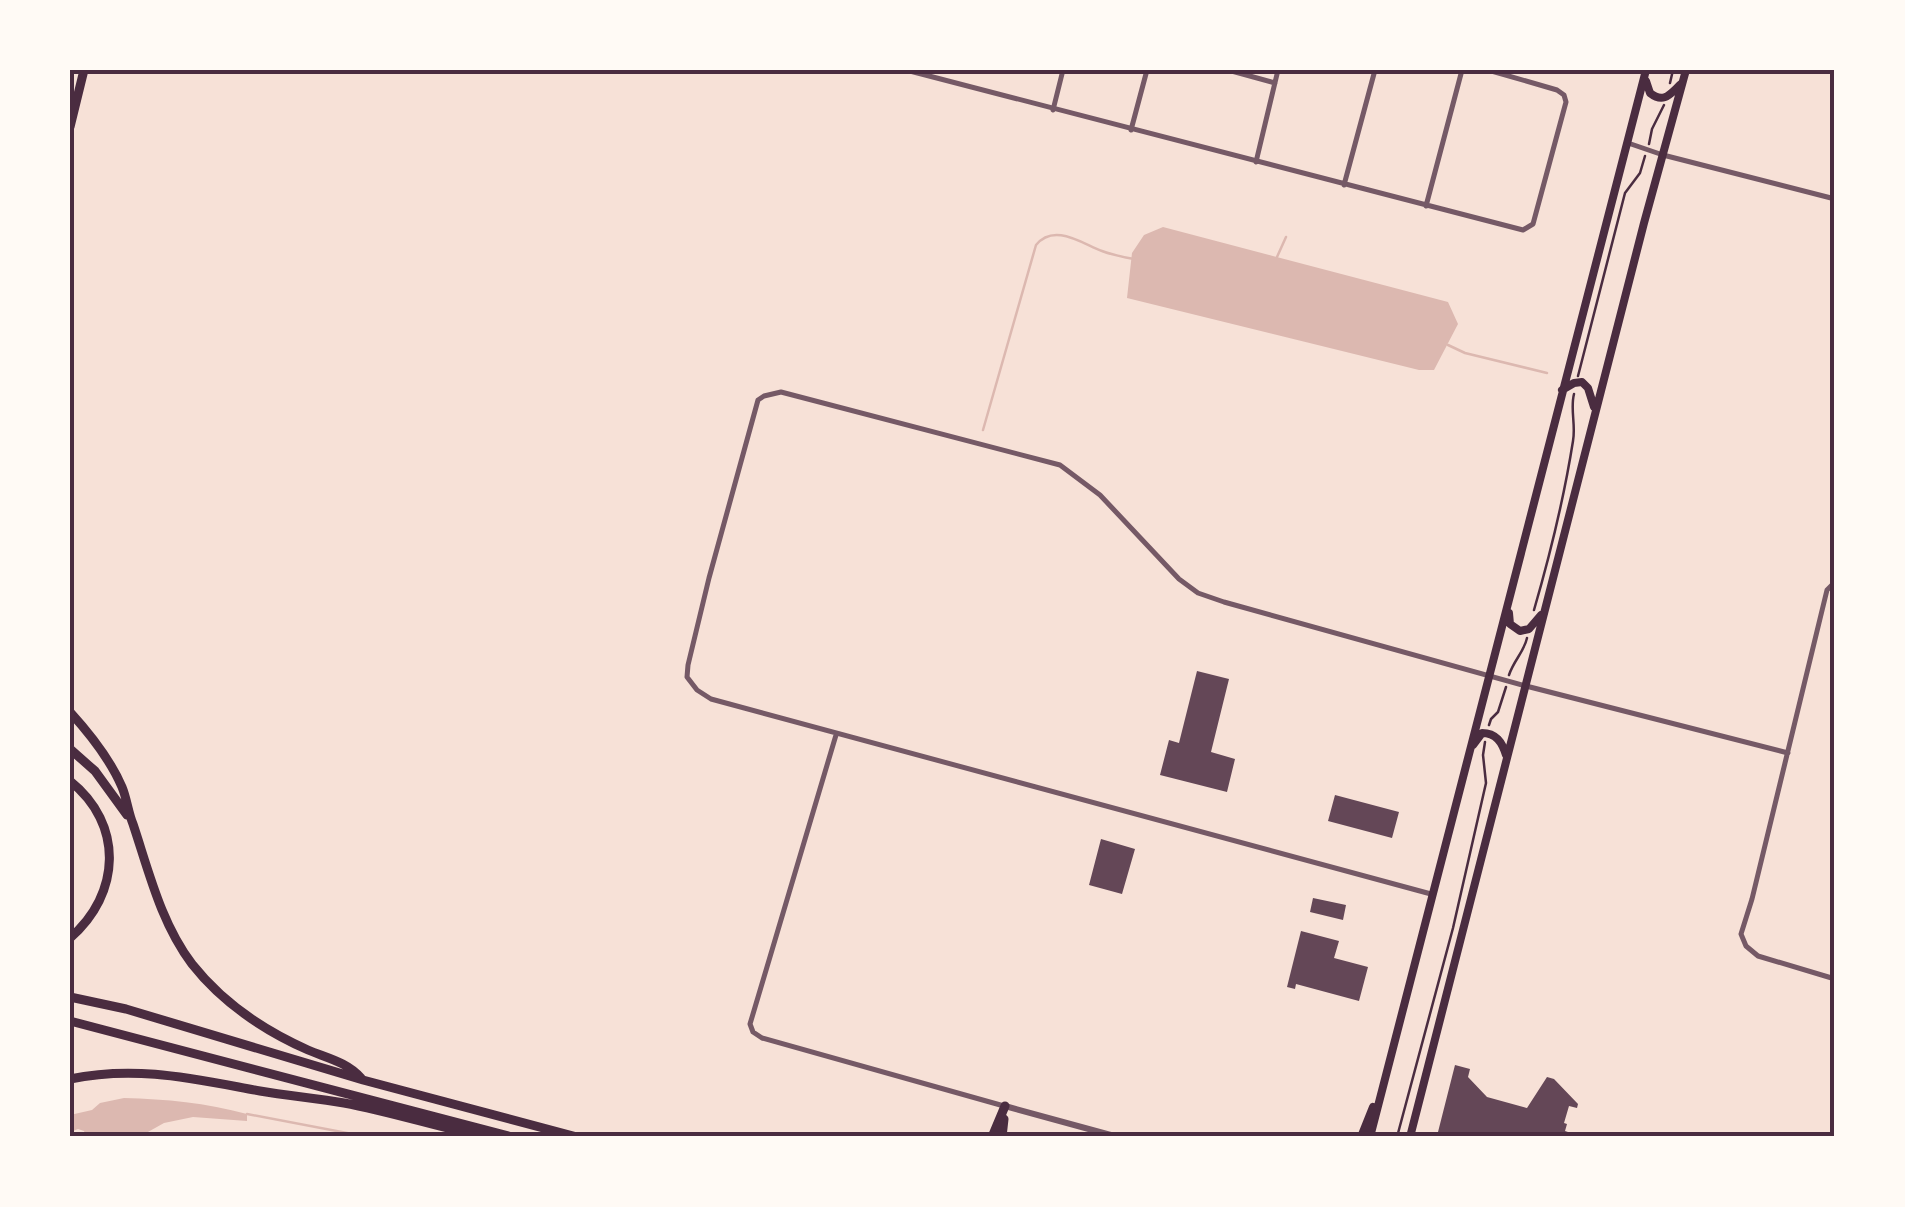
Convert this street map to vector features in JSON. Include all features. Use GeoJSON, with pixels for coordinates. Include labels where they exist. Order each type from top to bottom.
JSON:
{"type":"FeatureCollection","features":[{"type":"Feature","properties":{"kind":"highway"},"geometry":{"type":"LineString","coordinates":[[70,127],[84,70]]}},
{"type":"Feature","properties":{"kind":"highway"},"geometry":{"type":"LineString","coordinates":[[70,712],[88,731],[124,790],[166,919],[180,948],[230,1003],[266,1029],[352,1067],[363,1080]]}},
{"type":"Feature","properties":{"kind":"highway"},"geometry":{"type":"LineString","coordinates":[[70,749],[95,771],[132,821]]}},
{"type":"Feature","properties":{"kind":"highway"},"geometry":{"type":"LineString","coordinates":[[70,781],[81,790],[104,827],[110,868],[99,906],[70,938]]}},
{"type":"Feature","properties":{"kind":"highway"},"geometry":{"type":"LineString","coordinates":[[70,997],[126,1009],[363,1080],[577,1137]]}},
{"type":"Feature","properties":{"kind":"highway"},"geometry":{"type":"LineString","coordinates":[[70,1021],[512,1137]]}},
{"type":"Feature","properties":{"kind":"highway"},"geometry":{"type":"LineString","coordinates":[[70,1079],[137,1072],[176,1075],[343,1102],[486,1137]]}},
{"type":"Feature","properties":{"kind":"highway"},"geometry":{"type":"LineString","coordinates":[[992,1137],[1005,1106]]}},
{"type":"Feature","properties":{"kind":"highway"},"geometry":{"type":"LineString","coordinates":[[1002,1137],[1005,1106]]}},
{"type":"Feature","properties":{"kind":"main road"},"geometry":{"type":"LineString","coordinates":[[1410,1137],[1526,686],[1538,612],[1686,70]]}},
{"type":"Feature","properties":{"kind":"main road"},"geometry":{"type":"LineString","coordinates":[[1646,71],[1647,88],[1658,98],[1668,96],[1683,82]]}},
{"type":"Feature","properties":{"kind":"main road"},"geometry":{"type":"LineString","coordinates":[[1371,1135],[1646,71]]}},
{"type":"Feature","properties":{"kind":"main road"},"geometry":{"type":"LineString","coordinates":[[1562,390],[1582,382],[1588,388],[1595,412]]}},
{"type":"Feature","properties":{"kind":"main road"},"geometry":{"type":"LineString","coordinates":[[1508,604],[1510,624],[1520,631],[1530,628],[1538,612]]}},
{"type":"Feature","properties":{"kind":"main road"},"geometry":{"type":"LineString","coordinates":[[1470,748],[1482,733],[1491,734],[1499,740],[1507,760]]}},
{"type":"Feature","properties":{"kind":"main road"},"geometry":{"type":"LineString","coordinates":[[1361,1137],[1384,1080]]}},
{"type":"Feature","properties":{"kind":"street"},"geometry":{"type":"LineString","coordinates":[[908,70],[1518,230],[1528,229],[1533,224],[1566,102],[1556,90],[1488,70]]}},
{"type":"Feature","properties":{"kind":"street"},"geometry":{"type":"LineString","coordinates":[[1053,110],[1063,70]]}},
{"type":"Feature","properties":{"kind":"street"},"geometry":{"type":"LineString","coordinates":[[1131,130],[1148,70]]}},
{"type":"Feature","properties":{"kind":"street"},"geometry":{"type":"LineString","coordinates":[[1228,70],[1275,83]]}},
{"type":"Feature","properties":{"kind":"street"},"geometry":{"type":"LineString","coordinates":[[1256,162],[1278,70]]}},
{"type":"Feature","properties":{"kind":"street"},"geometry":{"type":"LineString","coordinates":[[1344,185],[1375,70]]}},
{"type":"Feature","properties":{"kind":"street"},"geometry":{"type":"LineString","coordinates":[[1426,206],[1462,70]]}},
{"type":"Feature","properties":{"kind":"street"},"geometry":{"type":"LineString","coordinates":[[1628,143],[1835,199]]}},
{"type":"Feature","properties":{"kind":"street"},"geometry":{"type":"LineString","coordinates":[[1431,894],[836,735],[712,699],[697,690],[687,677],[688,665],[758,400],[781,392],[1060,465],[1100,495],[1179,579],[1198,592],[1329,633],[1788,753]]}},
{"type":"Feature","properties":{"kind":"street"},"geometry":{"type":"LineString","coordinates":[[1835,582],[1826,590],[1741,934],[1746,946],[1758,956],[1835,978]]}},
{"type":"Feature","properties":{"kind":"street"},"geometry":{"type":"LineString","coordinates":[[836,735],[750,1024],[753,1032],[762,1038],[1118,1137]]}},
{"type":"Feature","properties":{"kind":"path"},"geometry":{"type":"LineString","coordinates":[[1668,90],[1673,70]]}},
{"type":"Feature","properties":{"kind":"path"},"geometry":{"type":"LineString","coordinates":[[1649,142],[1665,102]]}},
{"type":"Feature","properties":{"kind":"path"},"geometry":{"type":"LineString","coordinates":[[1579,374],[1625,193],[1640,173],[1644,159]]}},
{"type":"Feature","properties":{"kind":"path"},"geometry":{"type":"LineString","coordinates":[[1538,612],[1574,436],[1575,390]]}},
{"type":"Feature","properties":{"kind":"path"},"geometry":{"type":"LineString","coordinates":[[1510,673],[1527,636]]}},
{"type":"Feature","properties":{"kind":"path"},"geometry":{"type":"LineString","coordinates":[[1488,729],[1506,691]]}},
{"type":"Feature","properties":{"kind":"path"},"geometry":{"type":"LineString","coordinates":[[1397,1137],[1453,928],[1486,783],[1486,741]]}},
{"type":"Feature","properties":{"kind":"shaded area"},"geometry":{"type":"Polygon","coordinates":[[[1163,227],[1448,302],[1458,324],[1434,370],[1419,370],[1127,298],[1132,253],[1144,235],[1163,227]]]}},
{"type":"Feature","properties":{"kind":"shaded area"},"geometry":{"type":"Polygon","coordinates":[[[124,1098],[216,1107],[247,1114],[247,1121],[193,1117],[164,1123],[139,1137],[86,1137],[78,1129],[70,1132],[70,1115],[124,1098]]]}},
{"type":"Feature","properties":{"kind":"building"},"geometry":{"type":"Polygon","coordinates":[[[1197,671],[1229,679],[1211,752],[1235,759],[1227,792],[1160,775],[1169,740],[1179,743],[1197,671]]]}},
{"type":"Feature","properties":{"kind":"building"},"geometry":{"type":"Polygon","coordinates":[[[1335,795],[1399,812],[1392,838],[1328,821],[1335,795]]]}},
{"type":"Feature","properties":{"kind":"building"},"geometry":{"type":"Polygon","coordinates":[[[1101,839],[1135,849],[1122,894],[1089,885],[1101,839]]]}},
{"type":"Feature","properties":{"kind":"building"},"geometry":{"type":"Polygon","coordinates":[[[1313,898],[1346,905],[1343,920],[1310,912],[1313,898]]]}},
{"type":"Feature","properties":{"kind":"building"},"geometry":{"type":"Polygon","coordinates":[[[1301,931],[1339,941],[1334,958],[1368,967],[1359,1001],[1296,984],[1295,989],[1287,987],[1301,931]]]}},
{"type":"Feature","properties":{"kind":"building"},"geometry":{"type":"Polygon","coordinates":[[[1455,1065],[1470,1069],[1468,1077],[1487,1097],[1527,1108],[1547,1077],[1554,1079],[1578,1104],[1577,1108],[1569,1106],[1564,1123],[1570,1137],[1458,1137],[1438,1132],[1455,1065]]]}},
{"type":"Feature","properties":{"kind":"waterway"},"geometry":{"type":"LineString","coordinates":[[983,430],[1036,245],[1059,235],[1134,259]]}},
{"type":"Feature","properties":{"kind":"waterway"},"geometry":{"type":"LineString","coordinates":[[1277,257],[1286,237]]}},
{"type":"Feature","properties":{"kind":"waterway"},"geometry":{"type":"LineString","coordinates":[[1448,345],[1465,353],[1547,373]]}},
{"type":"Feature","properties":{"kind":"waterway"},"geometry":{"type":"LineString","coordinates":[[247,1114],[368,1137]]}}]}
